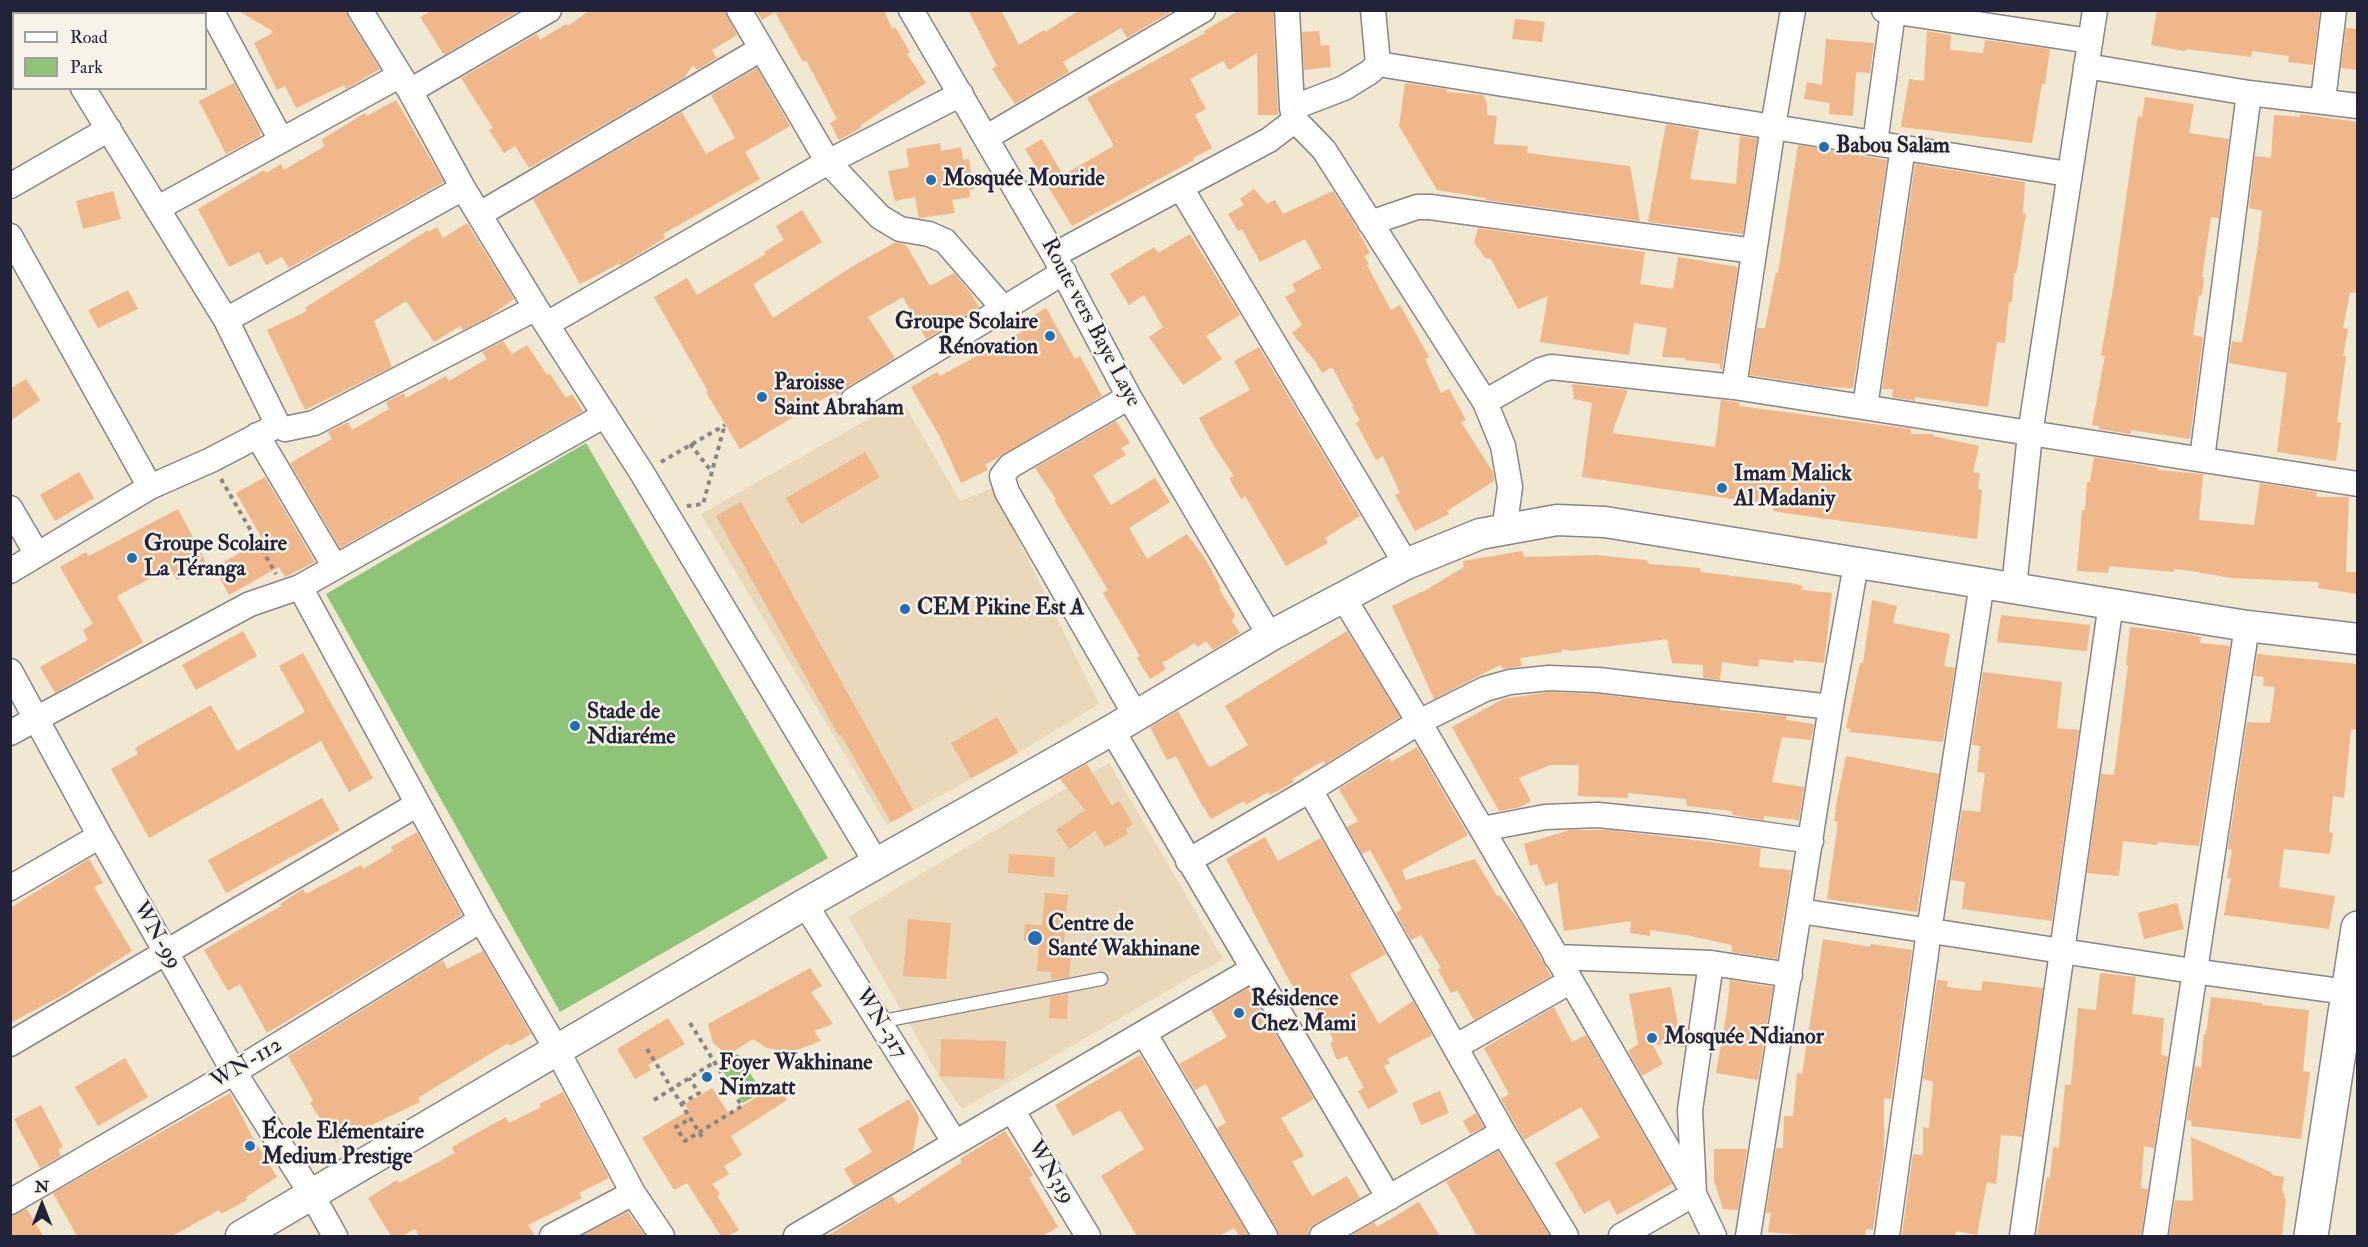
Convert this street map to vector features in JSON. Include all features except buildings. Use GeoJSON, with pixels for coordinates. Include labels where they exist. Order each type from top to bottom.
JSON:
{"type":"FeatureCollection","features":[{"type":"Feature","properties":{"kind":"main road"},"geometry":{"type":"LineString","coordinates":[[2311,1236],[2349,1034],[2347,992],[2358,928]]}},
{"type":"Feature","properties":{"kind":"street"},"geometry":{"type":"LineString","coordinates":[[210,10],[281,140]]}},
{"type":"Feature","properties":{"kind":"street"},"geometry":{"type":"LineString","coordinates":[[360,10],[405,83],[463,188],[541,316],[642,473],[877,864]]}},
{"type":"Feature","properties":{"kind":"street"},"geometry":{"type":"LineString","coordinates":[[158,208],[281,140],[405,83],[549,10]]}},
{"type":"Feature","properties":{"kind":"street"},"geometry":{"type":"LineString","coordinates":[[739,10],[828,162],[880,217],[900,229],[929,234],[945,241],[1004,309]]}},
{"type":"Feature","properties":{"kind":"street"},"geometry":{"type":"LineString","coordinates":[[987,137],[1203,10]]}},
{"type":"Feature","properties":{"kind":"street"},"geometry":{"type":"LineString","coordinates":[[1287,10],[1294,114],[1324,150],[1485,402],[1503,446],[1510,487],[1504,531]]}},
{"type":"Feature","properties":{"kind":"street"},"geometry":{"type":"LineString","coordinates":[[854,400],[1004,309],[1059,263],[1181,188],[1269,140],[1294,114],[1370,72],[1378,63],[1373,10]]}},
{"type":"Feature","properties":{"kind":"street"},"geometry":{"type":"LineString","coordinates":[[1734,387],[1773,126],[1793,10]]}},
{"type":"Feature","properties":{"kind":"street"},"geometry":{"type":"LineString","coordinates":[[2014,588],[2030,434],[2068,174],[2095,10]]}},
{"type":"Feature","properties":{"kind":"street"},"geometry":{"type":"LineString","coordinates":[[2323,100],[2334,10]]}},
{"type":"Feature","properties":{"kind":"street"},"geometry":{"type":"LineString","coordinates":[[1875,142],[1888,11],[2090,41]]}},
{"type":"Feature","properties":{"kind":"street","name":"Route vers Baye Laye"},"geometry":{"type":"LineString","coordinates":[[920,13],[961,94],[1059,263],[1129,397],[1270,636]]}},
{"type":"Feature","properties":{"kind":"street"},"geometry":{"type":"LineString","coordinates":[[480,214],[761,49]]}},
{"type":"Feature","properties":{"kind":"street"},"geometry":{"type":"LineString","coordinates":[[1378,63],[2068,174]]}},
{"type":"Feature","properties":{"kind":"street"},"geometry":{"type":"LineString","coordinates":[[2086,66],[2249,93],[2358,105]]}},
{"type":"Feature","properties":{"kind":"street"},"geometry":{"type":"LineString","coordinates":[[84,90],[226,320],[268,430],[335,567]]}},
{"type":"Feature","properties":{"kind":"street"},"geometry":{"type":"LineString","coordinates":[[2202,459],[2249,93]]}},
{"type":"Feature","properties":{"kind":"street"},"geometry":{"type":"LineString","coordinates":[[10,571],[150,487],[211,460],[268,430],[292,429],[314,423],[541,316],[828,162],[961,94]]}},
{"type":"Feature","properties":{"kind":"street"},"geometry":{"type":"LineString","coordinates":[[10,186],[109,129]]}},
{"type":"Feature","properties":{"kind":"street"},"geometry":{"type":"LineString","coordinates":[[1865,407],[1903,147]]}},
{"type":"Feature","properties":{"kind":"street"},"geometry":{"type":"LineString","coordinates":[[226,320],[463,188]]}},
{"type":"Feature","properties":{"kind":"street"},"geometry":{"type":"LineString","coordinates":[[1181,188],[1406,564]]}},
{"type":"Feature","properties":{"kind":"street"},"geometry":{"type":"LineString","coordinates":[[1370,223],[1417,207],[1430,207],[1754,251]]}},
{"type":"Feature","properties":{"kind":"street"},"geometry":{"type":"LineString","coordinates":[[10,236],[150,487]]}},
{"type":"Feature","properties":{"kind":"street"},"geometry":{"type":"LineString","coordinates":[[1485,402],[1541,370],[1551,367],[1734,387],[2358,484]]}},
{"type":"Feature","properties":{"kind":"street"},"geometry":{"type":"LineString","coordinates":[[1129,397],[1010,466],[1002,476],[1007,492],[1124,723],[1188,861],[1389,1198]]}},
{"type":"Feature","properties":{"kind":"street"},"geometry":{"type":"LineString","coordinates":[[10,733],[250,604],[292,589],[335,567],[605,415]]}},
{"type":"Feature","properties":{"kind":"street"},"geometry":{"type":"LineString","coordinates":[[10,508],[37,554]]}},
{"type":"Feature","properties":{"kind":"street"},"geometry":{"type":"LineString","coordinates":[[241,1236],[805,904],[1124,723],[1270,636],[1406,564],[1480,534],[1557,520],[1605,522],[2247,626],[2358,639]]}},
{"type":"Feature","properties":{"kind":"street"},"geometry":{"type":"LineString","coordinates":[[1748,1236],[1831,707],[1856,564]]}},
{"type":"Feature","properties":{"kind":"street"},"geometry":{"type":"LineString","coordinates":[[1887,1236],[1929,931],[1982,583]]}},
{"type":"Feature","properties":{"kind":"street"},"geometry":{"type":"LineString","coordinates":[[292,589],[418,804],[481,921],[557,1050],[633,1193],[662,1236]]}},
{"type":"Feature","properties":{"kind":"street"},"geometry":{"type":"LineString","coordinates":[[1343,597],[1571,981],[1694,1194],[1714,1236]]}},
{"type":"Feature","properties":{"kind":"street"},"geometry":{"type":"LineString","coordinates":[[2022,1236],[2111,603]]}},
{"type":"Feature","properties":{"kind":"street"},"geometry":{"type":"LineString","coordinates":[[2155,1236],[2193,971],[2247,626]]}},
{"type":"Feature","properties":{"kind":"street","name":"WN-99"},"geometry":{"type":"LineString","coordinates":[[10,671],[166,954],[234,1072],[312,1195],[335,1236]]}},
{"type":"Feature","properties":{"kind":"street"},"geometry":{"type":"LineString","coordinates":[[1188,861],[1310,790],[1419,722],[1485,689],[1510,682],[1549,678],[1598,680],[1831,707]]}},
{"type":"Feature","properties":{"kind":"street"},"geometry":{"type":"LineString","coordinates":[[1310,790],[1503,1132],[1566,1236]]}},
{"type":"Feature","properties":{"kind":"street"},"geometry":{"type":"LineString","coordinates":[[10,1044],[418,804]]}},
{"type":"Feature","properties":{"kind":"street"},"geometry":{"type":"LineString","coordinates":[[1482,829],[1545,817],[1598,815],[1707,826],[1811,842]]}},
{"type":"Feature","properties":{"kind":"street"},"geometry":{"type":"LineString","coordinates":[[10,888],[100,836]]}},
{"type":"Feature","properties":{"kind":"street","name":"WN-317"},"geometry":{"type":"LineString","coordinates":[[805,904],[955,1143]]}},
{"type":"Feature","properties":{"kind":"street"},"geometry":{"type":"LineString","coordinates":[[1800,911],[2347,992]]}},
{"type":"Feature","properties":{"kind":"street","name":"WN-112"},"geometry":{"type":"LineString","coordinates":[[10,1202],[234,1072],[481,921]]}},
{"type":"Feature","properties":{"kind":"street"},"geometry":{"type":"LineString","coordinates":[[1556,957],[1711,963],[1790,975]]}},
{"type":"Feature","properties":{"kind":"street"},"geometry":{"type":"LineString","coordinates":[[1694,1194],[1690,1110],[1711,963]]}},
{"type":"Feature","properties":{"kind":"street"},"geometry":{"type":"LineString","coordinates":[[795,1236],[1253,969]]}},
{"type":"Feature","properties":{"kind":"street"},"geometry":{"type":"LineString","coordinates":[[1455,1047],[1571,981]]}},
{"type":"Feature","properties":{"kind":"street"},"geometry":{"type":"LineString","coordinates":[[1144,1033],[1265,1236]]}},
{"type":"Feature","properties":{"kind":"street","name":"WN319"},"geometry":{"type":"LineString","coordinates":[[1012,1110],[1079,1233]]}},
{"type":"Feature","properties":{"kind":"street"},"geometry":{"type":"LineString","coordinates":[[1322,1236],[1503,1132]]}},
{"type":"Feature","properties":{"kind":"street"},"geometry":{"type":"LineString","coordinates":[[552,1236],[633,1193]]}},
{"type":"Feature","properties":{"kind":"street"},"geometry":{"type":"LineString","coordinates":[[1621,1236],[1694,1194]]}},
{"type":"Feature","properties":{"kind":"lane"},"geometry":{"type":"LineString","coordinates":[[878,1022],[1101,979]]}},
{"type":"Feature","properties":{"kind":"path"},"geometry":{"type":"LineString","coordinates":[[642,473],[725,424],[703,504],[663,509]]}},
{"type":"Feature","properties":{"kind":"path"},"geometry":{"type":"LineString","coordinates":[[690,444],[712,473]]}},
{"type":"Feature","properties":{"kind":"path"},"geometry":{"type":"LineString","coordinates":[[211,460],[292,589]]}},
{"type":"Feature","properties":{"kind":"path"},"geometry":{"type":"LineString","coordinates":[[690,1023],[742,1106],[685,1141],[676,1127],[690,1119]]}},
{"type":"Feature","properties":{"kind":"path"},"geometry":{"type":"LineString","coordinates":[[647,1049],[704,1140]]}},
{"type":"Feature","properties":{"kind":"path"},"geometry":{"type":"LineString","coordinates":[[654,1100],[715,1062]]}},
{"type":"Feature","properties":{"kind":"path"},"geometry":{"type":"LineString","coordinates":[[681,1104],[699,1093],[689,1078]]}},
{"type":"Feature","properties":{"kind":"shaded area","name":"CEM Pikine Est A"},"geometry":{"type":"Polygon","coordinates":[[[902,400],[960,501],[993,488],[1099,704],[1018,753],[887,825],[701,514],[902,400]]]}},
{"type":"Feature","properties":{"kind":"shaded area","name":"Centre de Santé Wakhinane"},"geometry":{"type":"Polygon","coordinates":[[[1109,763],[1223,959],[962,1109],[940,1078],[848,917],[1109,763]]]}},
{"type":"Feature","properties":{"kind":"green space","name":"Stade de Ndiaréme"},"geometry":{"type":"Polygon","coordinates":[[[586,443],[828,858],[560,1012],[326,594],[586,443]]]}},
{"type":"Feature","properties":{"kind":"green space"},"geometry":{"type":"Polygon","coordinates":[[[738,1054],[762,1092],[743,1103],[719,1065],[738,1054]]]}},
{"type":"Feature","properties":{"kind":"place","name":"Babou Salam"},"geometry":{"type":"Point","coordinates":[1824,147]}},
{"type":"Feature","properties":{"kind":"place","name":"Mosquée Mouride"},"geometry":{"type":"Point","coordinates":[931,180]}},
{"type":"Feature","properties":{"kind":"place","name":"Groupe Scolaire Rénovation"},"geometry":{"type":"Point","coordinates":[1050,336]}},
{"type":"Feature","properties":{"kind":"place","name":"Paroisse Saint Abraham"},"geometry":{"type":"Point","coordinates":[762,397]}},
{"type":"Feature","properties":{"kind":"place","name":"Imam Malick Al Madaniy"},"geometry":{"type":"Point","coordinates":[1722,488]}},
{"type":"Feature","properties":{"kind":"place","name":"Groupe Scolaire La Téranga"},"geometry":{"type":"Point","coordinates":[132,558]}},
{"type":"Feature","properties":{"kind":"place","name":"CEM Pikine Est A"},"geometry":{"type":"Point","coordinates":[905,609]}},
{"type":"Feature","properties":{"kind":"place","name":"Stade de Ndiaréme"},"geometry":{"type":"Point","coordinates":[575,726]}},
{"type":"Feature","properties":{"kind":"place","name":"Centre de Santé Wakhinane"},"geometry":{"type":"Point","coordinates":[1035,938]}},
{"type":"Feature","properties":{"kind":"place","name":"Résidence Chez Mami"},"geometry":{"type":"Point","coordinates":[1239,1013]}},
{"type":"Feature","properties":{"kind":"place","name":"Mosquée Ndianor"},"geometry":{"type":"Point","coordinates":[1652,1038]}},
{"type":"Feature","properties":{"kind":"place","name":"Foyer Wakhinane Nimzatt"},"geometry":{"type":"Point","coordinates":[707,1077]}},
{"type":"Feature","properties":{"kind":"place","name":"École Elémentaire Medium Prestige"},"geometry":{"type":"Point","coordinates":[250,1146]}}]}
